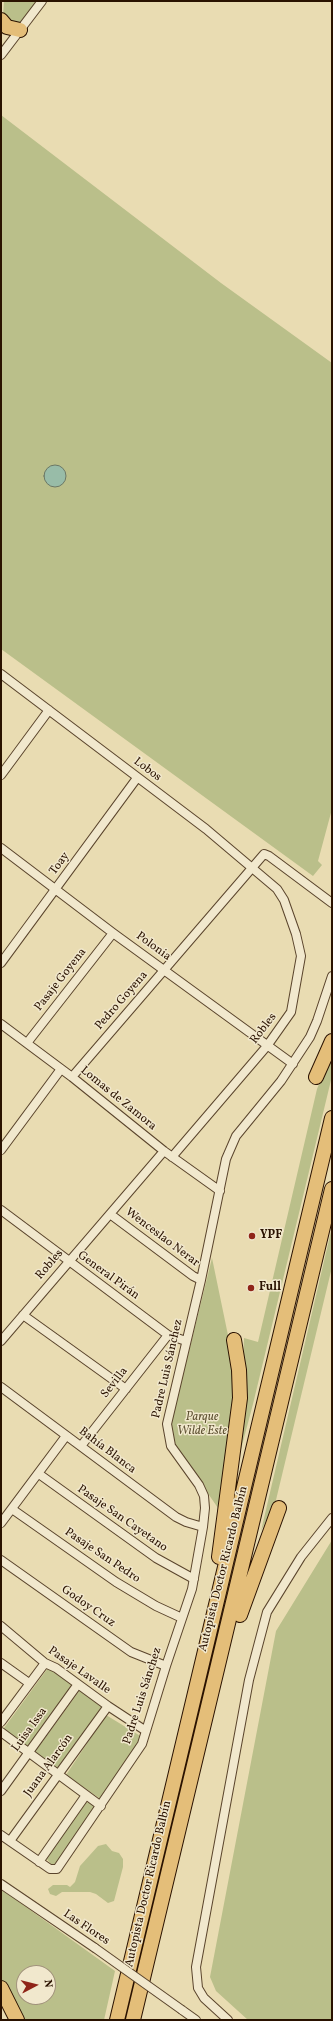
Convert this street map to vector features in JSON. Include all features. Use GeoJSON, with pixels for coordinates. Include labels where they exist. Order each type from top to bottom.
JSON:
{"type":"FeatureCollection","features":[{"type":"Feature","properties":{"kind":"highway"},"geometry":{"type":"LineString","coordinates":[[1,20],[7,28],[20,30]]}},
{"type":"Feature","properties":{"kind":"highway"},"geometry":{"type":"LineString","coordinates":[[316,1077],[332,1041]]}},
{"type":"Feature","properties":{"kind":"highway","name":"Autopista Doctor Ricardo Balbín"},"geometry":{"type":"LineString","coordinates":[[117,2020],[218,1590],[332,1118]]}},
{"type":"Feature","properties":{"kind":"highway","name":"Autopista Doctor Ricardo Balbín"},"geometry":{"type":"LineString","coordinates":[[133,2020],[332,1189]]}},
{"type":"Feature","properties":{"kind":"highway"},"geometry":{"type":"LineString","coordinates":[[218,1590],[219,1551],[240,1398],[240,1370],[234,1340]]}},
{"type":"Feature","properties":{"kind":"highway"},"geometry":{"type":"LineString","coordinates":[[213,1691],[225,1664],[243,1602],[279,1508]]}},
{"type":"Feature","properties":{"kind":"highway"},"geometry":{"type":"LineString","coordinates":[[1,1988],[17,2020]]}},
{"type":"Feature","properties":{"kind":"street"},"geometry":{"type":"LineString","coordinates":[[1,55],[42,1]]}},
{"type":"Feature","properties":{"kind":"street","name":"Lobos"},"geometry":{"type":"LineString","coordinates":[[1,674],[206,829],[277,889]]}},
{"type":"Feature","properties":{"kind":"street"},"geometry":{"type":"LineString","coordinates":[[1,775],[49,710]]}},
{"type":"Feature","properties":{"kind":"street","name":"Toay"},"geometry":{"type":"LineString","coordinates":[[1,963],[137,778]]}},
{"type":"Feature","properties":{"kind":"street","name":"Polonia"},"geometry":{"type":"LineString","coordinates":[[1,848],[113,933],[166,970],[293,1064]]}},
{"type":"Feature","properties":{"kind":"street"},"geometry":{"type":"LineString","coordinates":[[252,867],[262,855],[268,854],[332,903]]}},
{"type":"Feature","properties":{"kind":"street","name":"Pedro Goyena"},"geometry":{"type":"LineString","coordinates":[[72,1077],[166,970],[252,867]]}},
{"type":"Feature","properties":{"kind":"street","name":"Robles"},"geometry":{"type":"LineString","coordinates":[[172,1157],[267,1046],[291,1012],[300,963],[300,950],[284,900],[277,889]]}},
{"type":"Feature","properties":{"kind":"street","name":"Pasaje Goyena"},"geometry":{"type":"LineString","coordinates":[[27,1043],[113,933]]}},
{"type":"Feature","properties":{"kind":"street","name":"Padre Luis Sánchez"},"geometry":{"type":"LineString","coordinates":[[39,1862],[50,1869],[59,1867],[139,1750],[146,1730],[194,1579],[203,1527],[205,1508],[204,1496],[199,1485],[174,1451],[167,1432],[168,1418],[201,1280],[226,1159],[233,1141],[293,1064],[314,1029],[332,976]]}},
{"type":"Feature","properties":{"kind":"street","name":"Lomas de Zamora"},"geometry":{"type":"LineString","coordinates":[[1,1024],[72,1077],[164,1151],[210,1186],[220,1191]]}},
{"type":"Feature","properties":{"kind":"street"},"geometry":{"type":"LineString","coordinates":[[1,1150],[61,1069]]}},
{"type":"Feature","properties":{"kind":"street","name":"Robles"},"geometry":{"type":"LineString","coordinates":[[1,1341],[164,1151]]}},
{"type":"Feature","properties":{"kind":"street","name":"General Pirán"},"geometry":{"type":"LineString","coordinates":[[1,1210],[68,1262],[168,1335],[186,1341]]}},
{"type":"Feature","properties":{"kind":"street","name":"Wenceslao Nerar"},"geometry":{"type":"LineString","coordinates":[[110,1214],[193,1276],[201,1280]]}},
{"type":"Feature","properties":{"kind":"street"},"geometry":{"type":"LineString","coordinates":[[23,1315],[126,1389]]}},
{"type":"Feature","properties":{"kind":"street","name":"Sevilla"},"geometry":{"type":"LineString","coordinates":[[80,1446],[168,1335]]}},
{"type":"Feature","properties":{"kind":"street","name":"Bahía Blanca"},"geometry":{"type":"LineString","coordinates":[[1,1387],[181,1520],[203,1527]]}},
{"type":"Feature","properties":{"kind":"street"},"geometry":{"type":"LineString","coordinates":[[1,1524],[66,1436]]}},
{"type":"Feature","properties":{"kind":"street","name":"Pasaje San Cayetano"},"geometry":{"type":"LineString","coordinates":[[39,1474],[156,1558],[194,1579]]}},
{"type":"Feature","properties":{"kind":"street","name":"Pasaje San Pedro"},"geometry":{"type":"LineString","coordinates":[[12,1509],[116,1582],[156,1606],[182,1618]]}},
{"type":"Feature","properties":{"kind":"street"},"geometry":{"type":"LineString","coordinates":[[228,2020],[204,1998],[198,1988],[196,1967],[249,1680],[267,1612],[301,1557],[332,1518]]}},
{"type":"Feature","properties":{"kind":"street","name":"Godoy Cruz"},"geometry":{"type":"LineString","coordinates":[[1,1560],[131,1652],[166,1666]]}},
{"type":"Feature","properties":{"kind":"street","name":"Pasaje Lavalle"},"geometry":{"type":"LineString","coordinates":[[1,1626],[45,1663],[56,1668],[108,1706],[146,1730]]}},
{"type":"Feature","properties":{"kind":"street"},"geometry":{"type":"LineString","coordinates":[[1,1663],[29,1683]]}},
{"type":"Feature","properties":{"kind":"street"},"geometry":{"type":"LineString","coordinates":[[1,1722],[45,1663]]}},
{"type":"Feature","properties":{"kind":"street","name":"Luisa Issa"},"geometry":{"type":"LineString","coordinates":[[1,1791],[78,1684]]}},
{"type":"Feature","properties":{"kind":"street","name":"Juana Alarcón"},"geometry":{"type":"LineString","coordinates":[[10,1841],[108,1706]]}},
{"type":"Feature","properties":{"kind":"street"},"geometry":{"type":"LineString","coordinates":[[1,1732],[101,1806]]}},
{"type":"Feature","properties":{"kind":"street"},"geometry":{"type":"LineString","coordinates":[[1,1835],[39,1862],[86,1795]]}},
{"type":"Feature","properties":{"kind":"street","name":"Las Flores"},"geometry":{"type":"LineString","coordinates":[[1,1884],[95,1948],[196,2020]]}},
{"type":"Feature","properties":{"kind":"green space"},"geometry":{"type":"Polygon","coordinates":[[[4,1],[37,1],[23,20],[16,25],[12,24],[3,16],[4,1]]]}},
{"type":"Feature","properties":{"kind":"green space"},"geometry":{"type":"Polygon","coordinates":[[[1,115],[221,283],[332,363],[332,809],[318,861],[322,865],[313,876],[1,649],[1,115]]]}},
{"type":"Feature","properties":{"kind":"green space"},"geometry":{"type":"Polygon","coordinates":[[[332,1053],[332,1076],[240,1453],[244,1338],[258,1342],[317,1089],[332,1053]]]}},
{"type":"Feature","properties":{"kind":"green space"},"geometry":{"type":"Polygon","coordinates":[[[332,1227],[332,1267],[276,1500],[261,1531],[332,1227]]]}},
{"type":"Feature","properties":{"kind":"green space","name":"Parque Wilde Este"},"geometry":{"type":"Polygon","coordinates":[[[212,1258],[229,1340],[236,1393],[229,1454],[218,1508],[173,1443],[171,1424],[212,1258]]]}},
{"type":"Feature","properties":{"kind":"green space"},"geometry":{"type":"Polygon","coordinates":[[[332,1540],[332,2020],[248,2020],[216,1991],[210,1977],[276,1631],[332,1540]]]}},
{"type":"Feature","properties":{"kind":"green space"},"geometry":{"type":"Polygon","coordinates":[[[48,1668],[72,1684],[72,1686],[27,1747],[3,1731],[48,1668]]]}},
{"type":"Feature","properties":{"kind":"green space"},"geometry":{"type":"Polygon","coordinates":[[[80,1690],[103,1706],[58,1768],[35,1752],[80,1690]]]}},
{"type":"Feature","properties":{"kind":"green space"},"geometry":{"type":"Polygon","coordinates":[[[106,1715],[142,1737],[102,1800],[66,1775],[106,1715]]]}},
{"type":"Feature","properties":{"kind":"green space"},"geometry":{"type":"Polygon","coordinates":[[[88,1802],[94,1806],[94,1810],[57,1864],[51,1864],[46,1858],[88,1802]]]}},
{"type":"Feature","properties":{"kind":"green space"},"geometry":{"type":"Polygon","coordinates":[[[106,1844],[112,1851],[119,1853],[123,1859],[123,1867],[114,1901],[108,1903],[96,1894],[90,1892],[62,1892],[56,1896],[50,1894],[48,1889],[53,1885],[67,1885],[70,1887],[75,1882],[80,1866],[98,1846],[106,1844]]]}},
{"type":"Feature","properties":{"kind":"green space"},"geometry":{"type":"Polygon","coordinates":[[[1,1889],[115,1971],[104,2020],[22,2020],[1,1980],[1,1889]]]}},
{"type":"Feature","properties":{"kind":"shaded area"},"geometry":{"type":"Polygon","coordinates":[[[51,465],[59,465],[66,472],[66,480],[59,487],[51,487],[44,480],[44,472],[51,465]]]}},
{"type":"Feature","properties":{"kind":"place","name":"YPF"},"geometry":{"type":"Point","coordinates":[252,1236]}},
{"type":"Feature","properties":{"kind":"place","name":"Full"},"geometry":{"type":"Point","coordinates":[251,1288]}}]}
